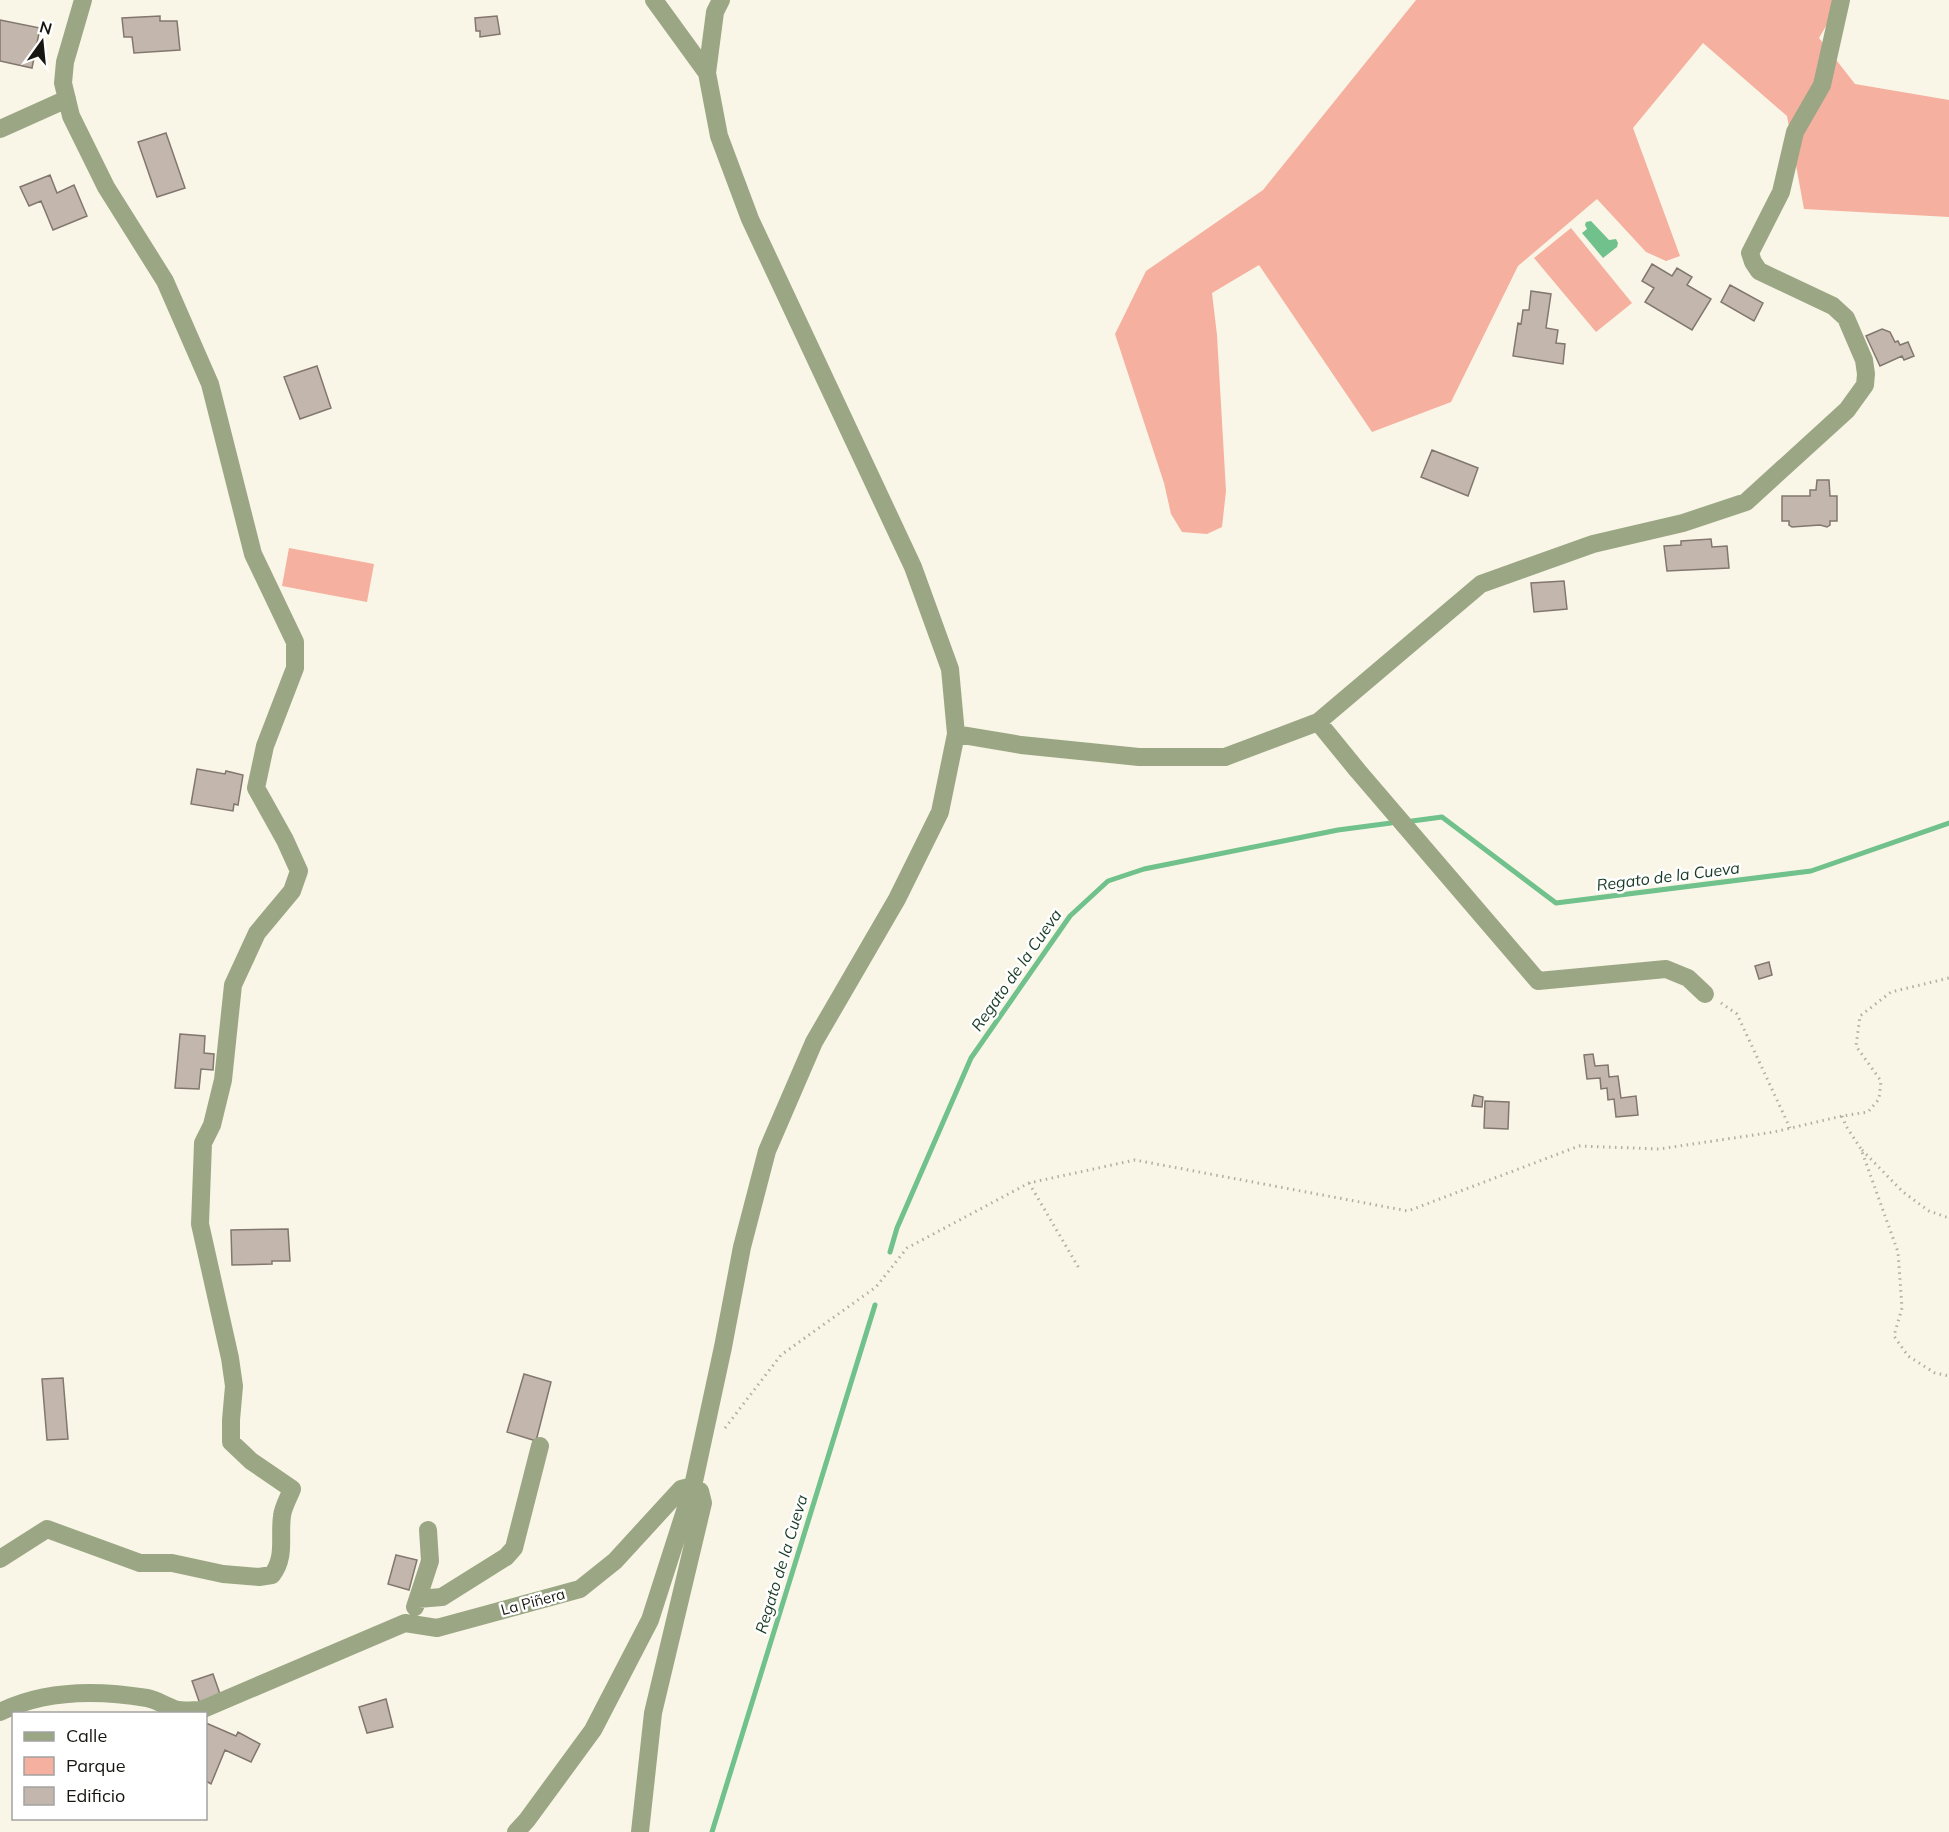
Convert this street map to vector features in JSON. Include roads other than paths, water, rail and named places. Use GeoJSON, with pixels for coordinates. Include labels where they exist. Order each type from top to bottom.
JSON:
{"type":"FeatureCollection","features":[{"type":"Feature","properties":{"kind":"street"},"geometry":{"type":"LineString","coordinates":[[0,1558],[47,1529],[140,1563],[172,1563],[223,1574],[259,1577],[272,1575],[277,1569],[282,1552],[282,1514],[292,1489],[251,1461],[231,1442],[234,1386],[200,1224],[203,1143],[212,1125],[223,1080],[234,985],[257,933],[291,891],[299,871],[285,840],[256,788],[265,746],[295,668],[295,642],[253,554],[210,384],[165,281],[106,188],[71,116],[63,83],[65,62],[83,0]]}},
{"type":"Feature","properties":{"kind":"street"},"geometry":{"type":"LineString","coordinates":[[654,0],[706,73]]}},
{"type":"Feature","properties":{"kind":"street"},"geometry":{"type":"LineString","coordinates":[[516,1832],[593,1730],[645,1630],[693,1486],[742,1248],[767,1151],[814,1042],[897,898],[940,812],[956,734],[950,669],[913,567],[750,219],[718,136],[706,73],[715,12],[721,0]]}},
{"type":"Feature","properties":{"kind":"street"},"geometry":{"type":"LineString","coordinates":[[956,734],[1021,745],[1139,757],[1225,757],[1318,722],[1481,584],[1593,544],[1683,523],[1746,502],[1847,410],[1864,385],[1866,374],[1864,360],[1846,318],[1833,306],[1759,271],[1750,253],[1781,192],[1795,132],[1822,85],[1841,0]]}},
{"type":"Feature","properties":{"kind":"street"},"geometry":{"type":"LineString","coordinates":[[0,129],[67,99]]}},
{"type":"Feature","properties":{"kind":"street"},"geometry":{"type":"LineString","coordinates":[[1318,722],[1538,981],[1666,969],[1688,978],[1705,994]]}},
{"type":"Feature","properties":{"kind":"street"},"geometry":{"type":"LineString","coordinates":[[418,1599],[442,1597],[506,1557],[514,1548],[540,1446]]}},
{"type":"Feature","properties":{"kind":"street"},"geometry":{"type":"LineString","coordinates":[[640,1832],[653,1713],[703,1503],[700,1491],[693,1486]]}},
{"type":"Feature","properties":{"kind":"street","name":"La Piñera"},"geometry":{"type":"LineString","coordinates":[[0,1712],[9,1701],[56,1695],[108,1694],[149,1698],[179,1710],[201,1710],[405,1623],[437,1628],[580,1589],[615,1560],[681,1489],[693,1486]]}},
{"type":"Feature","properties":{"kind":"street"},"geometry":{"type":"LineString","coordinates":[[409,1623],[430,1561],[428,1530]]}},
{"type":"Feature","properties":{"kind":"waterway","name":"Regato de la Cueva"},"geometry":{"type":"LineString","coordinates":[[1412,821],[1442,817],[1556,903],[1811,871],[1949,823]]}},
{"type":"Feature","properties":{"kind":"waterway","name":"Regato de la Cueva"},"geometry":{"type":"LineString","coordinates":[[890,1252],[897,1228],[971,1058],[1070,916],[1108,881],[1144,869],[1338,830],[1391,823]]}},
{"type":"Feature","properties":{"kind":"waterway","name":"Regato de la Cueva"},"geometry":{"type":"LineString","coordinates":[[712,1832],[875,1305]]}}]}
